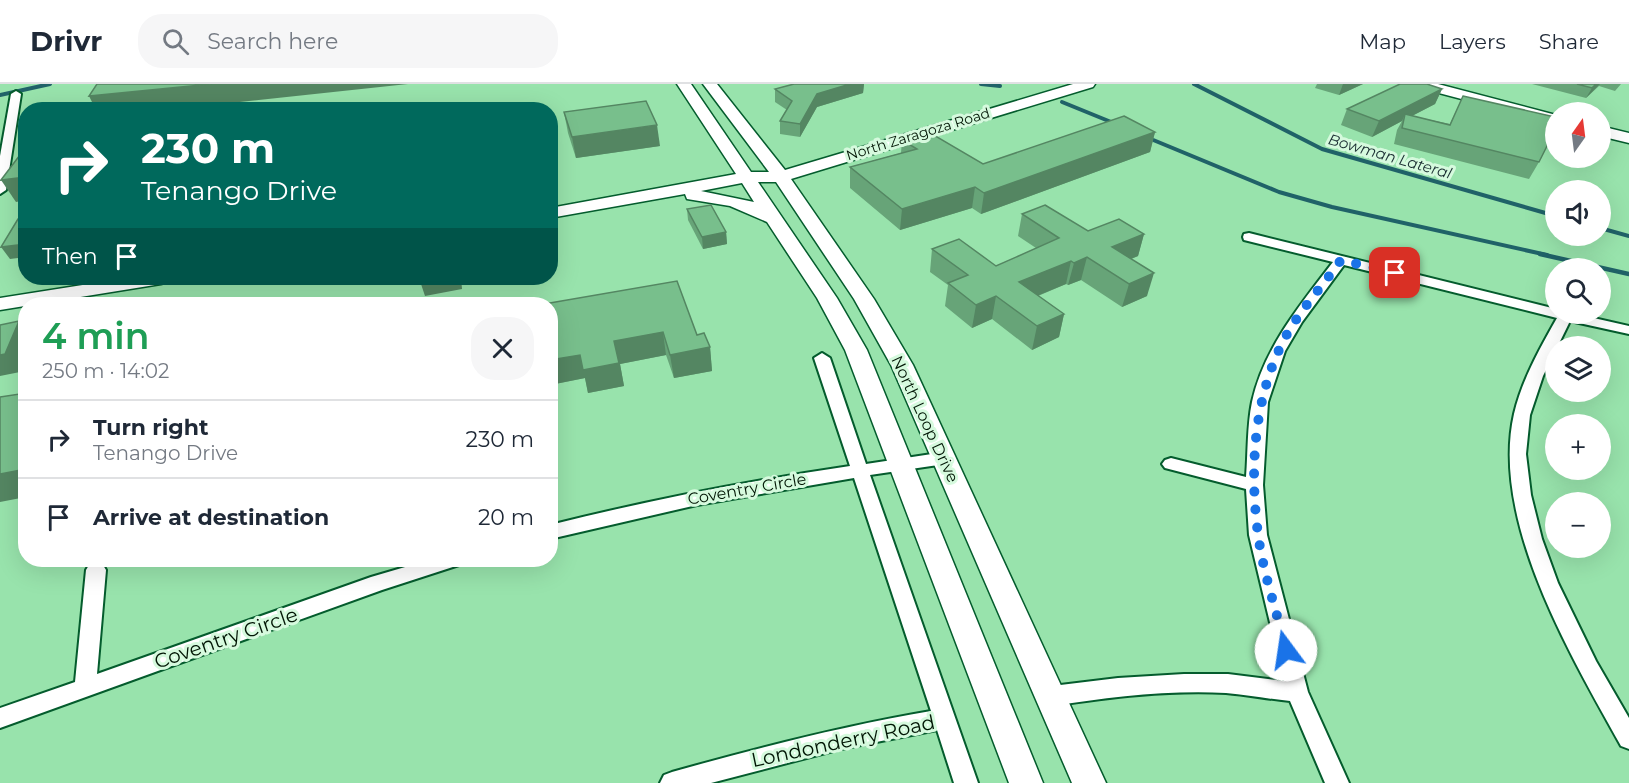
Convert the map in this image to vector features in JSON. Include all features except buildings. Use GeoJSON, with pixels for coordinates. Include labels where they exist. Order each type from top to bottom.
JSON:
{"type":"FeatureCollection","features":[{"type":"Feature","properties":{"kind":"main road"},"geometry":{"type":"LineString","coordinates":[[684,84],[827,298],[856,350],[1026,783]]}},
{"type":"Feature","properties":{"kind":"main road","name":"North Loop Drive"},"geometry":{"type":"LineString","coordinates":[[710,84],[777,171],[864,299],[902,365],[1089,783]]}},
{"type":"Feature","properties":{"kind":"main road","name":"North Zaragoza Road"},"geometry":{"type":"LineString","coordinates":[[777,171],[1050,84]]}},
{"type":"Feature","properties":{"kind":"main road"},"geometry":{"type":"LineString","coordinates":[[1002,108],[1003,103],[1010,99],[1063,84]]}},
{"type":"Feature","properties":{"kind":"main road","name":"North Zaragoza Road"},"geometry":{"type":"LineString","coordinates":[[558,212],[777,171],[1088,84]]}},
{"type":"Feature","properties":{"kind":"main road"},"geometry":{"type":"LineString","coordinates":[[1421,84],[1545,117]]}},
{"type":"Feature","properties":{"kind":"main road"},"geometry":{"type":"LineString","coordinates":[[1611,134],[1629,138]]}},
{"type":"Feature","properties":{"kind":"main road"},"geometry":{"type":"LineString","coordinates":[[657,195],[730,199],[752,205],[773,218]]}},
{"type":"Feature","properties":{"kind":"main road"},"geometry":{"type":"LineString","coordinates":[[43,297],[118,285]]}},
{"type":"Feature","properties":{"kind":"main road"},"geometry":{"type":"LineString","coordinates":[[0,304],[18,301]]}},
{"type":"Feature","properties":{"kind":"street"},"geometry":{"type":"LineString","coordinates":[[0,190],[16,94]]}},
{"type":"Feature","properties":{"kind":"street"},"geometry":{"type":"LineString","coordinates":[[1249,237],[1545,310]]}},
{"type":"Feature","properties":{"kind":"street"},"geometry":{"type":"LineString","coordinates":[[1336,783],[1297,692],[1264,566],[1258,535],[1254,485],[1260,402],[1278,351],[1295,321],[1341,260]]}},
{"type":"Feature","properties":{"kind":"street"},"geometry":{"type":"LineString","coordinates":[[1556,324],[1536,372],[1522,416],[1518,446],[1520,483],[1526,513],[1544,573],[1564,620],[1629,739]]}},
{"type":"Feature","properties":{"kind":"street"},"geometry":{"type":"LineString","coordinates":[[1603,324],[1629,330]]}},
{"type":"Feature","properties":{"kind":"street"},"geometry":{"type":"LineString","coordinates":[[822,358],[966,783]]}},
{"type":"Feature","properties":{"kind":"street","name":"Coventry Circle"},"geometry":{"type":"LineString","coordinates":[[558,530],[669,502],[729,490],[945,458]]}},
{"type":"Feature","properties":{"kind":"street"},"geometry":{"type":"LineString","coordinates":[[1171,464],[1254,485]]}},
{"type":"Feature","properties":{"kind":"street","name":"Coventry Circle"},"geometry":{"type":"LineString","coordinates":[[0,718],[378,583],[429,567]]}},
{"type":"Feature","properties":{"kind":"street"},"geometry":{"type":"LineString","coordinates":[[85,687],[96,570]]}},
{"type":"Feature","properties":{"kind":"street"},"geometry":{"type":"LineString","coordinates":[[1052,696],[1102,688],[1164,685],[1228,684],[1297,692]]}},
{"type":"Feature","properties":{"kind":"street","name":"Londonderry Road"},"geometry":{"type":"LineString","coordinates":[[672,783],[775,756],[903,726],[944,719]]}},
{"type":"Feature","properties":{"kind":"waterway"},"geometry":{"type":"LineString","coordinates":[[0,95],[50,84]]}},
{"type":"Feature","properties":{"kind":"waterway"},"geometry":{"type":"LineString","coordinates":[[981,84],[1000,86]]}},
{"type":"Feature","properties":{"kind":"waterway","name":"Bowman Lateral"},"geometry":{"type":"LineString","coordinates":[[1194,84],[1322,149],[1545,213]]}},
{"type":"Feature","properties":{"kind":"waterway"},"geometry":{"type":"LineString","coordinates":[[1062,102],[1116,124]]}},
{"type":"Feature","properties":{"kind":"waterway"},"geometry":{"type":"LineString","coordinates":[[1146,137],[1279,192],[1332,207],[1547,255]]}},
{"type":"Feature","properties":{"kind":"waterway","name":"Bowman Lateral"},"geometry":{"type":"LineString","coordinates":[[1611,231],[1629,236]]}},
{"type":"Feature","properties":{"kind":"waterway"},"geometry":{"type":"LineString","coordinates":[[1540,254],[1629,274]]}},
{"type":"Feature","properties":{"kind":"route"},"geometry":{"type":"LineString","coordinates":[[1286,650],[1258,535],[1254,485],[1260,402],[1278,351],[1295,321],[1341,260],[1395,273]]}}]}
